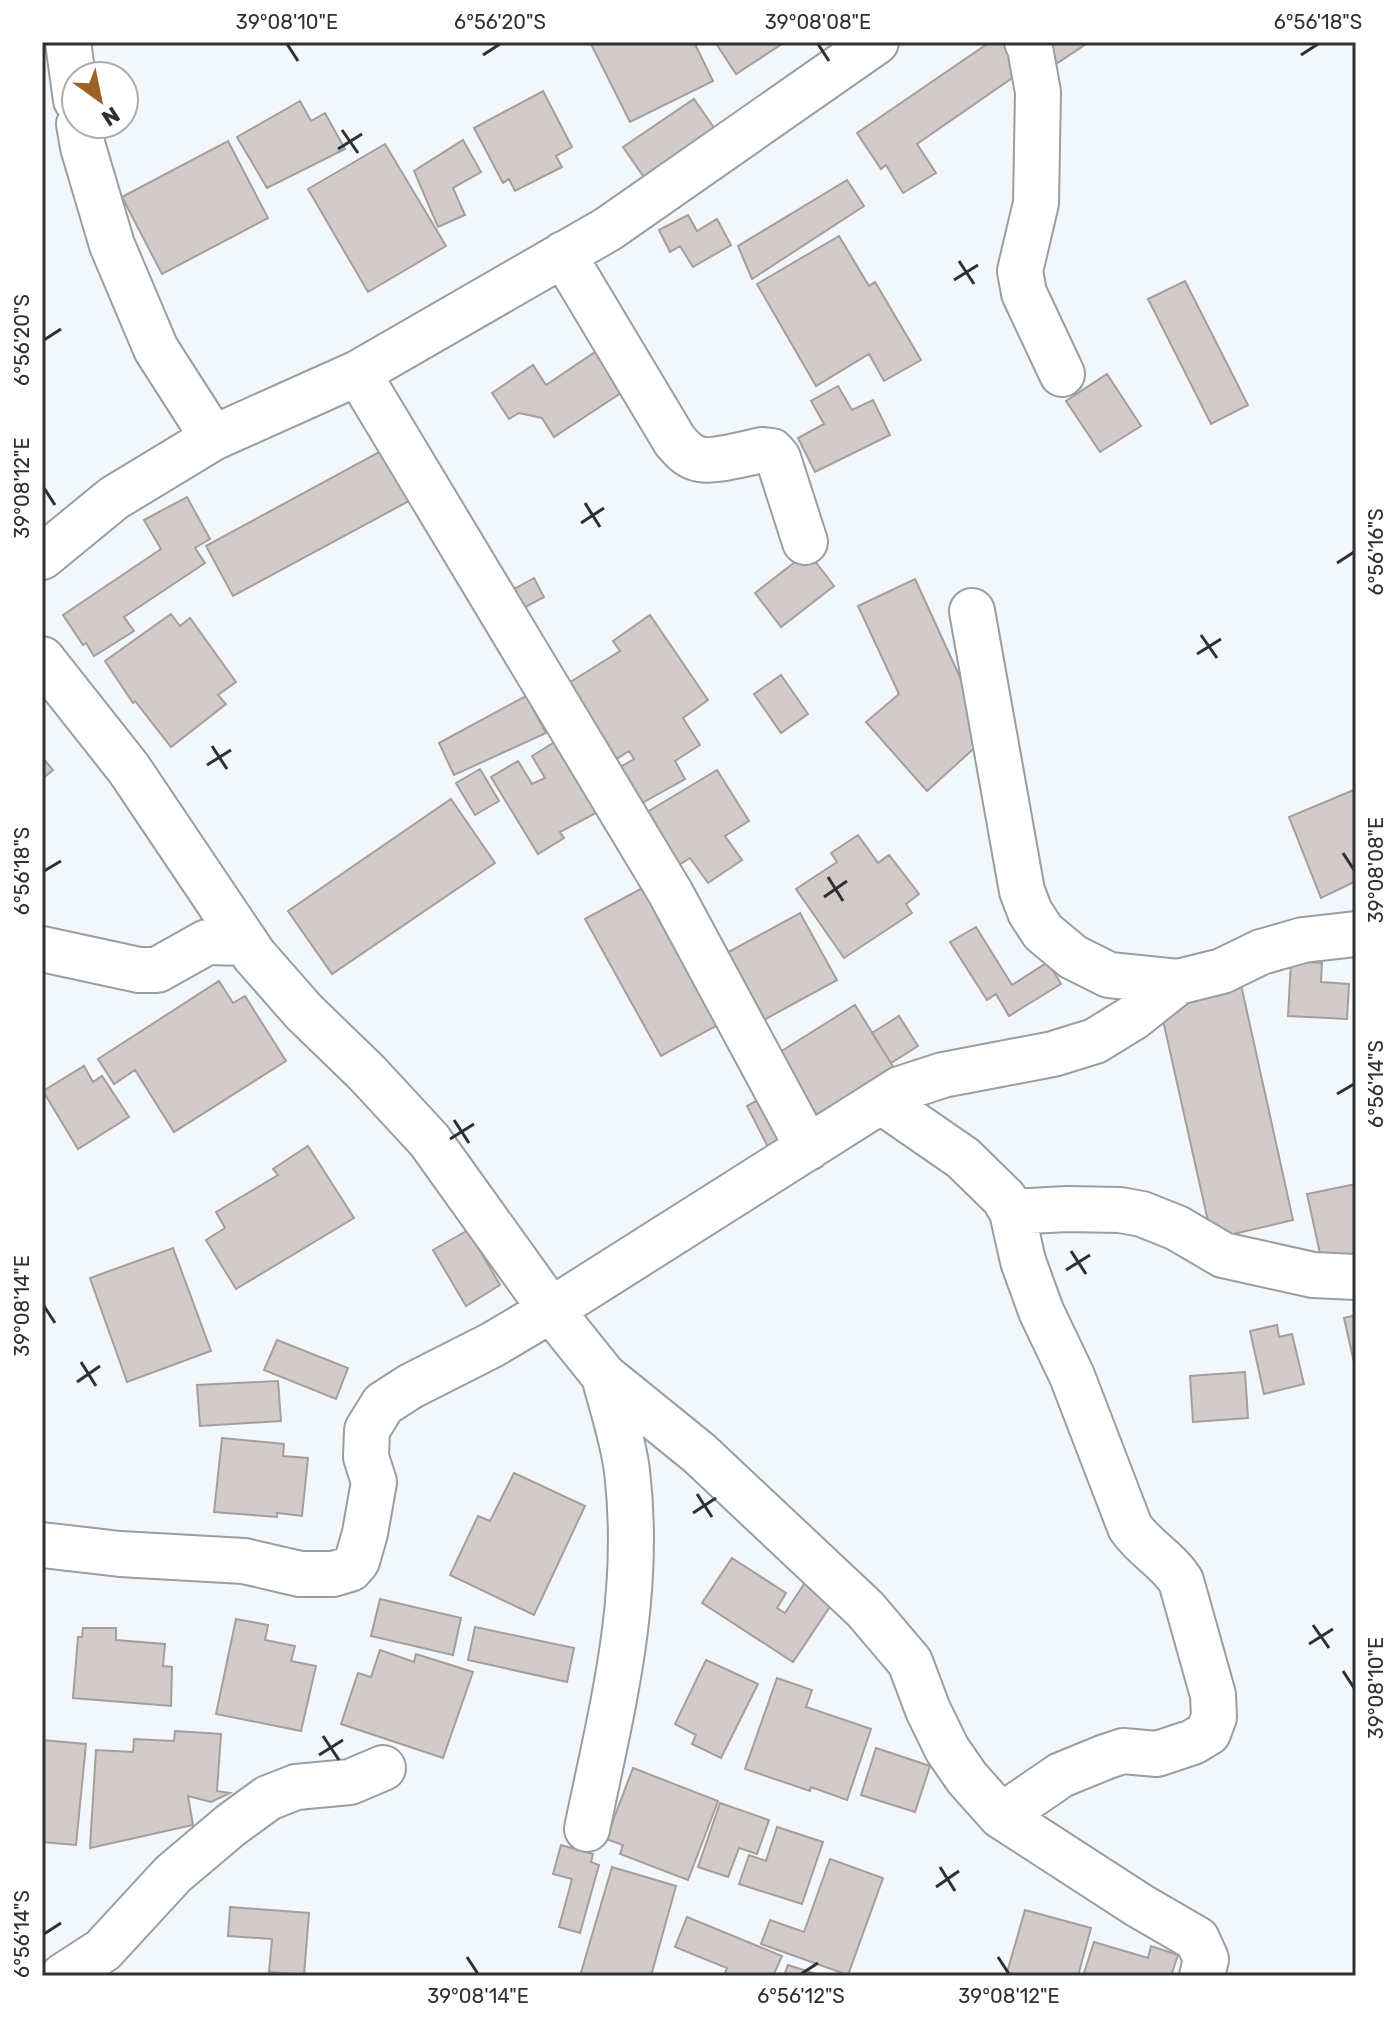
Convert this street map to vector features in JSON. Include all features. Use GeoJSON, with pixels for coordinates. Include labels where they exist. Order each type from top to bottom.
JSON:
{"type":"FeatureCollection","features":[{"type":"Feature","properties":{"kind":"street"},"geometry":{"type":"LineString","coordinates":[[42,557],[114,498],[213,438],[358,373],[608,229],[876,42]]}},
{"type":"Feature","properties":{"kind":"street"},"geometry":{"type":"LineString","coordinates":[[1027,42],[1038,92],[1036,203],[1020,271],[1024,293],[1062,374]]}},
{"type":"Feature","properties":{"kind":"street"},"geometry":{"type":"LineString","coordinates":[[82,140],[112,245],[156,349],[213,438]]}},
{"type":"Feature","properties":{"kind":"street"},"geometry":{"type":"LineString","coordinates":[[563,254],[675,441],[686,453],[706,461],[772,451],[778,458],[805,542]]}},
{"type":"Feature","properties":{"kind":"street"},"geometry":{"type":"LineString","coordinates":[[358,373],[670,892],[808,1148]]}},
{"type":"Feature","properties":{"kind":"street"},"geometry":{"type":"LineString","coordinates":[[972,611],[1022,891],[1030,912],[1043,932],[1073,957],[1109,975],[1178,982],[1222,971],[1261,952],[1303,940],[1356,934]]}},
{"type":"Feature","properties":{"kind":"street"},"geometry":{"type":"LineString","coordinates":[[42,659],[129,769],[246,943],[304,1012],[367,1073],[429,1140],[551,1310],[604,1376],[699,1453],[865,1609],[910,1662],[947,1749],[967,1778],[1001,1816],[1197,1939],[1206,1959],[1202,1976]]}},
{"type":"Feature","properties":{"kind":"street"},"geometry":{"type":"LineString","coordinates":[[42,949],[139,970],[157,970],[207,942],[246,943]]}},
{"type":"Feature","properties":{"kind":"street"},"geometry":{"type":"LineString","coordinates":[[42,1545],[120,1554],[244,1561],[300,1574],[333,1574],[350,1569],[357,1561],[365,1533],[374,1482],[366,1457],[367,1430],[383,1404],[551,1310],[900,1089],[943,1075],[1053,1054],[1095,1041],[1134,1017],[1178,982]]}},
{"type":"Feature","properties":{"kind":"street"},"geometry":{"type":"LineString","coordinates":[[882,1102],[963,1158],[1004,1198],[1012,1212],[1027,1273],[1130,1527],[1181,1581],[1213,1695],[1214,1717],[1208,1733],[1193,1742],[1157,1754],[1123,1751],[1105,1757],[1061,1775],[1001,1816]]}},
{"type":"Feature","properties":{"kind":"street"},"geometry":{"type":"LineString","coordinates":[[1012,1212],[1067,1209],[1120,1210],[1142,1214],[1177,1228],[1223,1255],[1313,1275],[1356,1277]]}},
{"type":"Feature","properties":{"kind":"street"},"geometry":{"type":"LineString","coordinates":[[587,1829],[625,1642],[631,1577],[632,1532],[627,1468],[604,1376]]}},
{"type":"Feature","properties":{"kind":"street"},"geometry":{"type":"LineString","coordinates":[[63,1976],[103,1950],[173,1874],[268,1798],[296,1787],[350,1782],[383,1768]]}},
{"type":"Feature","properties":{"kind":"building"},"geometry":{"type":"Polygon","coordinates":[[[590,42],[694,42],[713,81],[630,122],[590,42]]]}},
{"type":"Feature","properties":{"kind":"building"},"geometry":{"type":"Polygon","coordinates":[[[715,42],[785,42],[736,74],[715,42]]]}},
{"type":"Feature","properties":{"kind":"building"},"geometry":{"type":"Polygon","coordinates":[[[990,42],[1015,42],[1031,65],[917,144],[936,173],[903,193],[886,165],[881,169],[857,133],[990,42]]]}},
{"type":"Feature","properties":{"kind":"building"},"geometry":{"type":"Polygon","coordinates":[[[1041,42],[1089,42],[1056,64],[1041,42]]]}},
{"type":"Feature","properties":{"kind":"building"},"geometry":{"type":"Polygon","coordinates":[[[543,91],[572,147],[556,156],[562,167],[515,191],[509,179],[503,183],[474,128],[543,91]]]}},
{"type":"Feature","properties":{"kind":"building"},"geometry":{"type":"Polygon","coordinates":[[[694,99],[719,135],[648,183],[623,147],[694,99]]]}},
{"type":"Feature","properties":{"kind":"building"},"geometry":{"type":"Polygon","coordinates":[[[300,101],[311,121],[325,113],[345,149],[267,188],[237,137],[300,101]]]}},
{"type":"Feature","properties":{"kind":"building"},"geometry":{"type":"Polygon","coordinates":[[[463,140],[481,172],[453,188],[465,215],[438,227],[414,171],[463,140]]]}},
{"type":"Feature","properties":{"kind":"building"},"geometry":{"type":"Polygon","coordinates":[[[228,141],[268,218],[162,274],[122,197],[228,141]]]}},
{"type":"Feature","properties":{"kind":"building"},"geometry":{"type":"Polygon","coordinates":[[[385,144],[446,246],[368,292],[308,189],[385,144]]]}},
{"type":"Feature","properties":{"kind":"building"},"geometry":{"type":"Polygon","coordinates":[[[847,180],[864,206],[752,279],[738,246],[847,180]]]}},
{"type":"Feature","properties":{"kind":"building"},"geometry":{"type":"Polygon","coordinates":[[[688,215],[697,231],[717,219],[731,245],[693,267],[680,246],[670,252],[659,230],[688,215]]]}},
{"type":"Feature","properties":{"kind":"building"},"geometry":{"type":"Polygon","coordinates":[[[839,236],[869,286],[875,282],[921,360],[884,381],[869,354],[816,386],[757,284],[839,236]]]}},
{"type":"Feature","properties":{"kind":"building"},"geometry":{"type":"Polygon","coordinates":[[[1185,281],[1248,405],[1211,424],[1148,299],[1185,281]]]}},
{"type":"Feature","properties":{"kind":"building"},"geometry":{"type":"Polygon","coordinates":[[[601,348],[627,389],[554,437],[542,418],[519,413],[509,419],[492,393],[533,365],[546,385],[601,348]]]}},
{"type":"Feature","properties":{"kind":"building"},"geometry":{"type":"Polygon","coordinates":[[[1107,374],[1141,426],[1100,452],[1066,401],[1107,374]]]}},
{"type":"Feature","properties":{"kind":"building"},"geometry":{"type":"Polygon","coordinates":[[[838,386],[852,410],[873,400],[890,435],[815,472],[798,438],[824,424],[811,401],[838,386]]]}},
{"type":"Feature","properties":{"kind":"building"},"geometry":{"type":"Polygon","coordinates":[[[392,445],[420,495],[233,596],[206,546],[392,445]]]}},
{"type":"Feature","properties":{"kind":"building"},"geometry":{"type":"Polygon","coordinates":[[[187,497],[210,539],[195,548],[205,563],[124,617],[134,631],[94,656],[63,615],[161,549],[144,520],[187,497]]]}},
{"type":"Feature","properties":{"kind":"building"},"geometry":{"type":"Polygon","coordinates":[[[808,552],[834,586],[781,627],[755,593],[808,552]]]}},
{"type":"Feature","properties":{"kind":"building"},"geometry":{"type":"Polygon","coordinates":[[[534,578],[544,597],[516,612],[507,593],[534,578]]]}},
{"type":"Feature","properties":{"kind":"building"},"geometry":{"type":"Polygon","coordinates":[[[915,579],[986,734],[927,791],[866,722],[899,694],[858,606],[915,579]]]}},
{"type":"Feature","properties":{"kind":"building"},"geometry":{"type":"Polygon","coordinates":[[[171,614],[180,626],[190,618],[236,682],[218,695],[226,704],[171,747],[135,701],[133,703],[105,661],[171,614]]]}},
{"type":"Feature","properties":{"kind":"building"},"geometry":{"type":"Polygon","coordinates":[[[650,615],[708,700],[683,718],[700,745],[675,761],[685,779],[635,807],[615,770],[634,759],[629,751],[612,762],[564,686],[620,651],[613,641],[650,615]]]}},
{"type":"Feature","properties":{"kind":"building"},"geometry":{"type":"Polygon","coordinates":[[[781,675],[808,714],[781,733],[754,694],[781,675]]]}},
{"type":"Feature","properties":{"kind":"building"},"geometry":{"type":"Polygon","coordinates":[[[526,696],[546,733],[454,775],[439,743],[526,696]]]}},
{"type":"Feature","properties":{"kind":"building"},"geometry":{"type":"Polygon","coordinates":[[[563,737],[605,808],[560,832],[564,838],[538,854],[491,777],[518,761],[532,784],[545,778],[532,756],[563,737]]]}},
{"type":"Feature","properties":{"kind":"building"},"geometry":{"type":"Polygon","coordinates":[[[42,757],[53,770],[42,779],[42,757]]]}},
{"type":"Feature","properties":{"kind":"building"},"geometry":{"type":"Polygon","coordinates":[[[480,769],[499,801],[475,815],[456,783],[480,769]]]}},
{"type":"Feature","properties":{"kind":"building"},"geometry":{"type":"Polygon","coordinates":[[[717,770],[749,821],[725,836],[742,860],[708,883],[690,858],[669,871],[637,818],[717,770]]]}},
{"type":"Feature","properties":{"kind":"building"},"geometry":{"type":"Polygon","coordinates":[[[1356,789],[1356,881],[1321,898],[1289,817],[1356,789]]]}},
{"type":"Feature","properties":{"kind":"building"},"geometry":{"type":"Polygon","coordinates":[[[451,799],[495,863],[332,974],[288,911],[451,799]]]}},
{"type":"Feature","properties":{"kind":"building"},"geometry":{"type":"Polygon","coordinates":[[[858,835],[878,863],[889,855],[919,894],[906,904],[912,913],[844,958],[796,889],[837,862],[831,853],[858,835]]]}},
{"type":"Feature","properties":{"kind":"building"},"geometry":{"type":"Polygon","coordinates":[[[659,879],[734,1016],[661,1056],[585,919],[659,879]]]}},
{"type":"Feature","properties":{"kind":"building"},"geometry":{"type":"Polygon","coordinates":[[[800,913],[837,980],[762,1021],[725,954],[800,913]]]}},
{"type":"Feature","properties":{"kind":"building"},"geometry":{"type":"Polygon","coordinates":[[[976,927],[1012,985],[1048,962],[1061,984],[1009,1016],[996,994],[987,1000],[950,942],[976,927]]]}},
{"type":"Feature","properties":{"kind":"building"},"geometry":{"type":"Polygon","coordinates":[[[1291,961],[1322,963],[1321,982],[1349,984],[1347,1019],[1288,1016],[1291,961]]]}},
{"type":"Feature","properties":{"kind":"building"},"geometry":{"type":"Polygon","coordinates":[[[1236,962],[1293,1220],[1212,1239],[1154,980],[1236,962]]]}},
{"type":"Feature","properties":{"kind":"building"},"geometry":{"type":"Polygon","coordinates":[[[219,981],[233,1003],[245,996],[286,1061],[174,1132],[135,1070],[114,1084],[98,1059],[219,981]]]}},
{"type":"Feature","properties":{"kind":"building"},"geometry":{"type":"Polygon","coordinates":[[[855,1005],[902,1081],[820,1132],[772,1057],[855,1005]]]}},
{"type":"Feature","properties":{"kind":"building"},"geometry":{"type":"Polygon","coordinates":[[[899,1016],[918,1046],[891,1063],[872,1033],[899,1016]]]}},
{"type":"Feature","properties":{"kind":"building"},"geometry":{"type":"Polygon","coordinates":[[[84,1066],[93,1082],[102,1076],[129,1117],[78,1149],[43,1091],[84,1066]]]}},
{"type":"Feature","properties":{"kind":"building"},"geometry":{"type":"Polygon","coordinates":[[[769,1094],[796,1145],[773,1157],[747,1106],[769,1094]]]}},
{"type":"Feature","properties":{"kind":"building"},"geometry":{"type":"Polygon","coordinates":[[[308,1146],[354,1218],[236,1289],[206,1240],[225,1228],[216,1212],[278,1175],[273,1169],[308,1146]]]}},
{"type":"Feature","properties":{"kind":"building"},"geometry":{"type":"Polygon","coordinates":[[[1356,1184],[1356,1260],[1323,1267],[1307,1194],[1356,1184]]]}},
{"type":"Feature","properties":{"kind":"building"},"geometry":{"type":"Polygon","coordinates":[[[468,1230],[500,1285],[466,1306],[433,1250],[468,1230]]]}},
{"type":"Feature","properties":{"kind":"building"},"geometry":{"type":"Polygon","coordinates":[[[173,1248],[211,1351],[127,1382],[90,1278],[173,1248]]]}},
{"type":"Feature","properties":{"kind":"building"},"geometry":{"type":"Polygon","coordinates":[[[1356,1315],[1356,1371],[1344,1318],[1356,1315]]]}},
{"type":"Feature","properties":{"kind":"building"},"geometry":{"type":"Polygon","coordinates":[[[1277,1325],[1279,1337],[1292,1334],[1304,1384],[1264,1394],[1250,1331],[1277,1325]]]}},
{"type":"Feature","properties":{"kind":"building"},"geometry":{"type":"Polygon","coordinates":[[[277,1340],[348,1368],[336,1399],[264,1370],[277,1340]]]}},
{"type":"Feature","properties":{"kind":"building"},"geometry":{"type":"Polygon","coordinates":[[[1245,1372],[1248,1418],[1193,1422],[1190,1376],[1245,1372]]]}},
{"type":"Feature","properties":{"kind":"building"},"geometry":{"type":"Polygon","coordinates":[[[278,1381],[281,1421],[200,1426],[197,1385],[278,1381]]]}},
{"type":"Feature","properties":{"kind":"building"},"geometry":{"type":"Polygon","coordinates":[[[222,1438],[284,1444],[283,1456],[308,1458],[302,1516],[214,1512],[222,1438]]]}},
{"type":"Feature","properties":{"kind":"building"},"geometry":{"type":"Polygon","coordinates":[[[514,1473],[585,1506],[534,1615],[450,1575],[478,1516],[490,1521],[514,1473]]]}},
{"type":"Feature","properties":{"kind":"building"},"geometry":{"type":"Polygon","coordinates":[[[732,1558],[786,1593],[777,1608],[785,1613],[806,1581],[835,1599],[793,1662],[702,1603],[732,1558]]]}},
{"type":"Feature","properties":{"kind":"building"},"geometry":{"type":"Polygon","coordinates":[[[380,1599],[461,1618],[453,1655],[371,1636],[380,1599]]]}},
{"type":"Feature","properties":{"kind":"building"},"geometry":{"type":"Polygon","coordinates":[[[236,1619],[268,1625],[265,1640],[295,1646],[291,1661],[316,1666],[301,1731],[216,1714],[236,1619]]]}},
{"type":"Feature","properties":{"kind":"building"},"geometry":{"type":"Polygon","coordinates":[[[475,1627],[574,1648],[567,1682],[468,1660],[475,1627]]]}},
{"type":"Feature","properties":{"kind":"building"},"geometry":{"type":"Polygon","coordinates":[[[83,1628],[116,1628],[116,1640],[165,1644],[163,1666],[172,1667],[171,1706],[73,1698],[78,1637],[82,1637],[83,1628]]]}},
{"type":"Feature","properties":{"kind":"building"},"geometry":{"type":"Polygon","coordinates":[[[380,1650],[414,1662],[416,1654],[473,1672],[443,1758],[341,1724],[358,1673],[371,1677],[380,1650]]]}},
{"type":"Feature","properties":{"kind":"building"},"geometry":{"type":"Polygon","coordinates":[[[706,1660],[758,1684],[721,1758],[692,1744],[696,1735],[675,1724],[706,1660]]]}},
{"type":"Feature","properties":{"kind":"building"},"geometry":{"type":"Polygon","coordinates":[[[777,1678],[812,1690],[806,1707],[871,1729],[847,1800],[745,1769],[777,1678]]]}},
{"type":"Feature","properties":{"kind":"building"},"geometry":{"type":"Polygon","coordinates":[[[175,1731],[221,1734],[217,1791],[230,1793],[211,1802],[188,1796],[193,1825],[90,1848],[96,1750],[133,1752],[134,1739],[174,1741],[175,1731]]]}},
{"type":"Feature","properties":{"kind":"building"},"geometry":{"type":"Polygon","coordinates":[[[42,1740],[86,1744],[76,1845],[42,1842],[42,1740]]]}},
{"type":"Feature","properties":{"kind":"building"},"geometry":{"type":"Polygon","coordinates":[[[876,1748],[930,1766],[915,1812],[861,1795],[876,1748]]]}},
{"type":"Feature","properties":{"kind":"building"},"geometry":{"type":"Polygon","coordinates":[[[633,1768],[718,1801],[688,1880],[620,1854],[623,1845],[606,1839],[633,1768]]]}},
{"type":"Feature","properties":{"kind":"building"},"geometry":{"type":"Polygon","coordinates":[[[720,1803],[769,1820],[757,1854],[739,1848],[728,1877],[698,1867],[720,1803]]]}},
{"type":"Feature","properties":{"kind":"building"},"geometry":{"type":"Polygon","coordinates":[[[777,1827],[823,1842],[802,1904],[739,1884],[749,1855],[766,1861],[777,1827]]]}},
{"type":"Feature","properties":{"kind":"building"},"geometry":{"type":"Polygon","coordinates":[[[561,1845],[593,1854],[591,1862],[599,1865],[580,1933],[559,1927],[572,1879],[553,1874],[561,1845]]]}},
{"type":"Feature","properties":{"kind":"building"},"geometry":{"type":"Polygon","coordinates":[[[830,1859],[883,1878],[848,1975],[761,1944],[770,1920],[804,1932],[830,1859]]]}},
{"type":"Feature","properties":{"kind":"building"},"geometry":{"type":"Polygon","coordinates":[[[612,1867],[676,1886],[651,1976],[580,1976],[612,1867]]]}},
{"type":"Feature","properties":{"kind":"building"},"geometry":{"type":"Polygon","coordinates":[[[230,1907],[309,1913],[304,1975],[269,1972],[272,1939],[228,1936],[230,1907]]]}},
{"type":"Feature","properties":{"kind":"building"},"geometry":{"type":"Polygon","coordinates":[[[1025,1910],[1091,1928],[1078,1976],[1006,1976],[1025,1910]]]}},
{"type":"Feature","properties":{"kind":"building"},"geometry":{"type":"Polygon","coordinates":[[[687,1917],[782,1956],[773,1976],[724,1976],[727,1968],[675,1947],[687,1917]]]}},
{"type":"Feature","properties":{"kind":"building"},"geometry":{"type":"Polygon","coordinates":[[[1094,1942],[1148,1958],[1151,1946],[1178,1955],[1171,1976],[1083,1976],[1094,1942]]]}},
{"type":"Feature","properties":{"kind":"building"},"geometry":{"type":"Polygon","coordinates":[[[788,1965],[822,1976],[784,1976],[788,1965]]]}}]}
